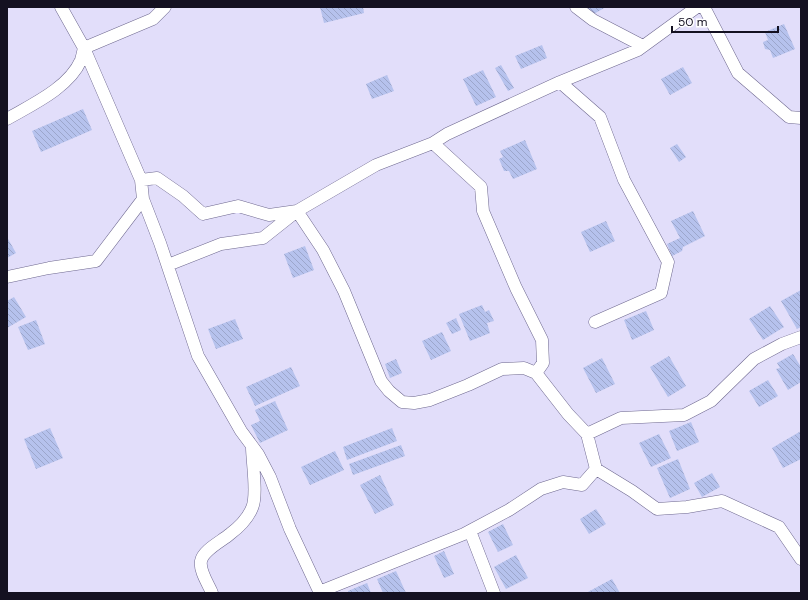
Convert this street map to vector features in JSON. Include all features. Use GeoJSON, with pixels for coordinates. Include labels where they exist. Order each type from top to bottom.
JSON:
{"type":"FeatureCollection","features":[{"type":"Feature","properties":{"kind":"street"},"geometry":{"type":"LineString","coordinates":[[61,7],[84,48],[141,180],[143,199],[168,265],[198,356],[240,431],[252,445],[270,477],[290,529],[319,593],[470,532],[509,510],[541,489],[563,482],[582,485],[596,469]]}},
{"type":"Feature","properties":{"kind":"street"},"geometry":{"type":"LineString","coordinates":[[7,120],[54,92],[74,70],[80,60],[84,48],[153,19],[165,7]]}},
{"type":"Feature","properties":{"kind":"street"},"geometry":{"type":"LineString","coordinates":[[576,7],[593,20],[643,46]]}},
{"type":"Feature","properties":{"kind":"street"},"geometry":{"type":"LineString","coordinates":[[168,265],[221,244],[262,238],[297,211],[376,165],[433,143],[447,134],[560,82],[638,50],[697,7]]}},
{"type":"Feature","properties":{"kind":"street"},"geometry":{"type":"LineString","coordinates":[[704,7],[738,72],[789,117],[801,118]]}},
{"type":"Feature","properties":{"kind":"street"},"geometry":{"type":"LineString","coordinates":[[560,82],[600,117],[624,180],[668,262],[661,292],[595,322]]}},
{"type":"Feature","properties":{"kind":"street"},"geometry":{"type":"LineString","coordinates":[[433,143],[481,187],[482,211],[516,288],[542,340],[543,363],[536,373]]}},
{"type":"Feature","properties":{"kind":"street"},"geometry":{"type":"LineString","coordinates":[[141,180],[157,178],[183,196],[203,214],[238,206],[269,215],[297,211]]}},
{"type":"Feature","properties":{"kind":"street"},"geometry":{"type":"LineString","coordinates":[[7,278],[49,268],[96,261],[143,199]]}},
{"type":"Feature","properties":{"kind":"street"},"geometry":{"type":"LineString","coordinates":[[297,211],[323,250],[344,291],[381,381],[389,391],[402,402],[414,403],[430,400],[468,385],[502,369],[524,368],[536,373],[568,414],[587,434],[596,469],[632,491],[657,509],[687,507],[722,501],[778,527],[801,559]]}},
{"type":"Feature","properties":{"kind":"street"},"geometry":{"type":"LineString","coordinates":[[587,434],[621,418],[684,415],[711,401],[754,359],[782,344],[801,337]]}},
{"type":"Feature","properties":{"kind":"street"},"geometry":{"type":"LineString","coordinates":[[212,593],[201,569],[201,561],[205,554],[230,534],[252,509],[254,497],[252,445]]}},
{"type":"Feature","properties":{"kind":"street"},"geometry":{"type":"LineString","coordinates":[[470,532],[494,593]]}},
{"type":"Feature","properties":{"kind":"building"},"geometry":{"type":"Polygon","coordinates":[[[320,7],[363,7],[364,13],[324,23],[320,7]]]}},
{"type":"Feature","properties":{"kind":"building"},"geometry":{"type":"Polygon","coordinates":[[[587,7],[606,7],[592,15],[587,7]]]}},
{"type":"Feature","properties":{"kind":"building"},"geometry":{"type":"Polygon","coordinates":[[[784,24],[795,49],[773,58],[770,50],[765,49],[763,42],[768,40],[765,32],[784,24]]]}},
{"type":"Feature","properties":{"kind":"building"},"geometry":{"type":"Polygon","coordinates":[[[542,45],[547,58],[521,69],[515,56],[542,45]]]}},
{"type":"Feature","properties":{"kind":"building"},"geometry":{"type":"Polygon","coordinates":[[[501,65],[514,88],[508,91],[495,68],[501,65]]]}},
{"type":"Feature","properties":{"kind":"building"},"geometry":{"type":"Polygon","coordinates":[[[683,67],[692,83],[670,95],[661,79],[683,67]]]}},
{"type":"Feature","properties":{"kind":"building"},"geometry":{"type":"Polygon","coordinates":[[[483,70],[496,97],[476,106],[463,79],[483,70]]]}},
{"type":"Feature","properties":{"kind":"building"},"geometry":{"type":"Polygon","coordinates":[[[387,75],[394,91],[372,99],[366,84],[387,75]]]}},
{"type":"Feature","properties":{"kind":"building"},"geometry":{"type":"Polygon","coordinates":[[[83,109],[92,130],[41,152],[32,131],[83,109]]]}},
{"type":"Feature","properties":{"kind":"building"},"geometry":{"type":"Polygon","coordinates":[[[525,140],[537,169],[513,179],[509,171],[504,171],[499,159],[503,157],[500,151],[525,140]]]}},
{"type":"Feature","properties":{"kind":"building"},"geometry":{"type":"Polygon","coordinates":[[[677,144],[686,157],[679,162],[670,148],[677,144]]]}},
{"type":"Feature","properties":{"kind":"building"},"geometry":{"type":"Polygon","coordinates":[[[693,211],[705,236],[683,247],[682,251],[672,256],[667,244],[680,238],[671,221],[693,211]]]}},
{"type":"Feature","properties":{"kind":"building"},"geometry":{"type":"Polygon","coordinates":[[[606,221],[615,241],[590,252],[581,232],[606,221]]]}},
{"type":"Feature","properties":{"kind":"building"},"geometry":{"type":"Polygon","coordinates":[[[7,237],[16,253],[7,258],[7,237]]]}},
{"type":"Feature","properties":{"kind":"building"},"geometry":{"type":"Polygon","coordinates":[[[305,246],[314,270],[293,278],[284,254],[305,246]]]}},
{"type":"Feature","properties":{"kind":"building"},"geometry":{"type":"Polygon","coordinates":[[[801,290],[801,327],[797,329],[781,301],[801,290]]]}},
{"type":"Feature","properties":{"kind":"building"},"geometry":{"type":"Polygon","coordinates":[[[14,297],[26,317],[7,328],[7,301],[14,297]]]}},
{"type":"Feature","properties":{"kind":"building"},"geometry":{"type":"Polygon","coordinates":[[[482,305],[485,312],[489,310],[494,321],[487,323],[490,333],[470,341],[459,314],[482,305]]]}},
{"type":"Feature","properties":{"kind":"building"},"geometry":{"type":"Polygon","coordinates":[[[770,306],[784,327],[763,340],[749,319],[770,306]]]}},
{"type":"Feature","properties":{"kind":"building"},"geometry":{"type":"Polygon","coordinates":[[[646,311],[654,330],[632,340],[624,320],[646,311]]]}},
{"type":"Feature","properties":{"kind":"building"},"geometry":{"type":"Polygon","coordinates":[[[456,318],[461,330],[452,334],[446,323],[456,318]]]}},
{"type":"Feature","properties":{"kind":"building"},"geometry":{"type":"Polygon","coordinates":[[[235,319],[243,339],[216,349],[208,329],[235,319]]]}},
{"type":"Feature","properties":{"kind":"building"},"geometry":{"type":"Polygon","coordinates":[[[36,320],[45,344],[28,350],[18,327],[36,320]]]}},
{"type":"Feature","properties":{"kind":"building"},"geometry":{"type":"Polygon","coordinates":[[[442,332],[451,351],[431,360],[422,341],[442,332]]]}},
{"type":"Feature","properties":{"kind":"building"},"geometry":{"type":"Polygon","coordinates":[[[793,354],[801,367],[801,382],[788,390],[776,369],[780,368],[777,363],[793,354]]]}},
{"type":"Feature","properties":{"kind":"building"},"geometry":{"type":"Polygon","coordinates":[[[669,356],[686,386],[668,397],[650,367],[669,356]]]}},
{"type":"Feature","properties":{"kind":"building"},"geometry":{"type":"Polygon","coordinates":[[[602,358],[615,384],[596,393],[583,368],[602,358]]]}},
{"type":"Feature","properties":{"kind":"building"},"geometry":{"type":"Polygon","coordinates":[[[396,359],[402,373],[390,378],[385,364],[396,359]]]}},
{"type":"Feature","properties":{"kind":"building"},"geometry":{"type":"Polygon","coordinates":[[[291,367],[300,386],[255,406],[246,387],[291,367]]]}},
{"type":"Feature","properties":{"kind":"building"},"geometry":{"type":"Polygon","coordinates":[[[768,380],[778,396],[759,407],[749,391],[768,380]]]}},
{"type":"Feature","properties":{"kind":"building"},"geometry":{"type":"Polygon","coordinates":[[[275,401],[288,430],[260,443],[251,425],[260,421],[255,410],[275,401]]]}},
{"type":"Feature","properties":{"kind":"building"},"geometry":{"type":"Polygon","coordinates":[[[691,422],[699,442],[677,451],[669,431],[691,422]]]}},
{"type":"Feature","properties":{"kind":"building"},"geometry":{"type":"Polygon","coordinates":[[[50,428],[63,458],[36,469],[24,439],[50,428]]]}},
{"type":"Feature","properties":{"kind":"building"},"geometry":{"type":"Polygon","coordinates":[[[392,428],[397,441],[347,460],[343,447],[392,428]]]}},
{"type":"Feature","properties":{"kind":"building"},"geometry":{"type":"Polygon","coordinates":[[[801,431],[801,459],[783,468],[772,448],[801,431]]]}},
{"type":"Feature","properties":{"kind":"building"},"geometry":{"type":"Polygon","coordinates":[[[659,434],[671,458],[651,467],[639,443],[659,434]]]}},
{"type":"Feature","properties":{"kind":"building"},"geometry":{"type":"Polygon","coordinates":[[[401,445],[405,456],[353,475],[349,464],[401,445]]]}},
{"type":"Feature","properties":{"kind":"building"},"geometry":{"type":"Polygon","coordinates":[[[335,451],[344,470],[310,485],[301,467],[335,451]]]}},
{"type":"Feature","properties":{"kind":"building"},"geometry":{"type":"Polygon","coordinates":[[[678,459],[690,489],[670,498],[657,468],[678,459]]]}},
{"type":"Feature","properties":{"kind":"building"},"geometry":{"type":"Polygon","coordinates":[[[712,473],[720,487],[702,497],[694,483],[712,473]]]}},
{"type":"Feature","properties":{"kind":"building"},"geometry":{"type":"Polygon","coordinates":[[[380,475],[394,505],[375,514],[360,485],[380,475]]]}},
{"type":"Feature","properties":{"kind":"building"},"geometry":{"type":"Polygon","coordinates":[[[596,509],[606,524],[589,534],[580,519],[596,509]]]}},
{"type":"Feature","properties":{"kind":"building"},"geometry":{"type":"Polygon","coordinates":[[[503,524],[513,545],[498,552],[488,532],[503,524]]]}},
{"type":"Feature","properties":{"kind":"building"},"geometry":{"type":"Polygon","coordinates":[[[444,551],[454,574],[444,578],[434,556],[444,551]]]}},
{"type":"Feature","properties":{"kind":"building"},"geometry":{"type":"Polygon","coordinates":[[[516,555],[528,578],[506,589],[494,567],[516,555]]]}},
{"type":"Feature","properties":{"kind":"building"},"geometry":{"type":"Polygon","coordinates":[[[396,571],[406,593],[383,593],[377,579],[396,571]]]}},
{"type":"Feature","properties":{"kind":"building"},"geometry":{"type":"Polygon","coordinates":[[[612,579],[620,593],[586,593],[612,579]]]}},
{"type":"Feature","properties":{"kind":"building"},"geometry":{"type":"Polygon","coordinates":[[[367,583],[371,593],[348,593],[348,591],[367,583]]]}}]}
